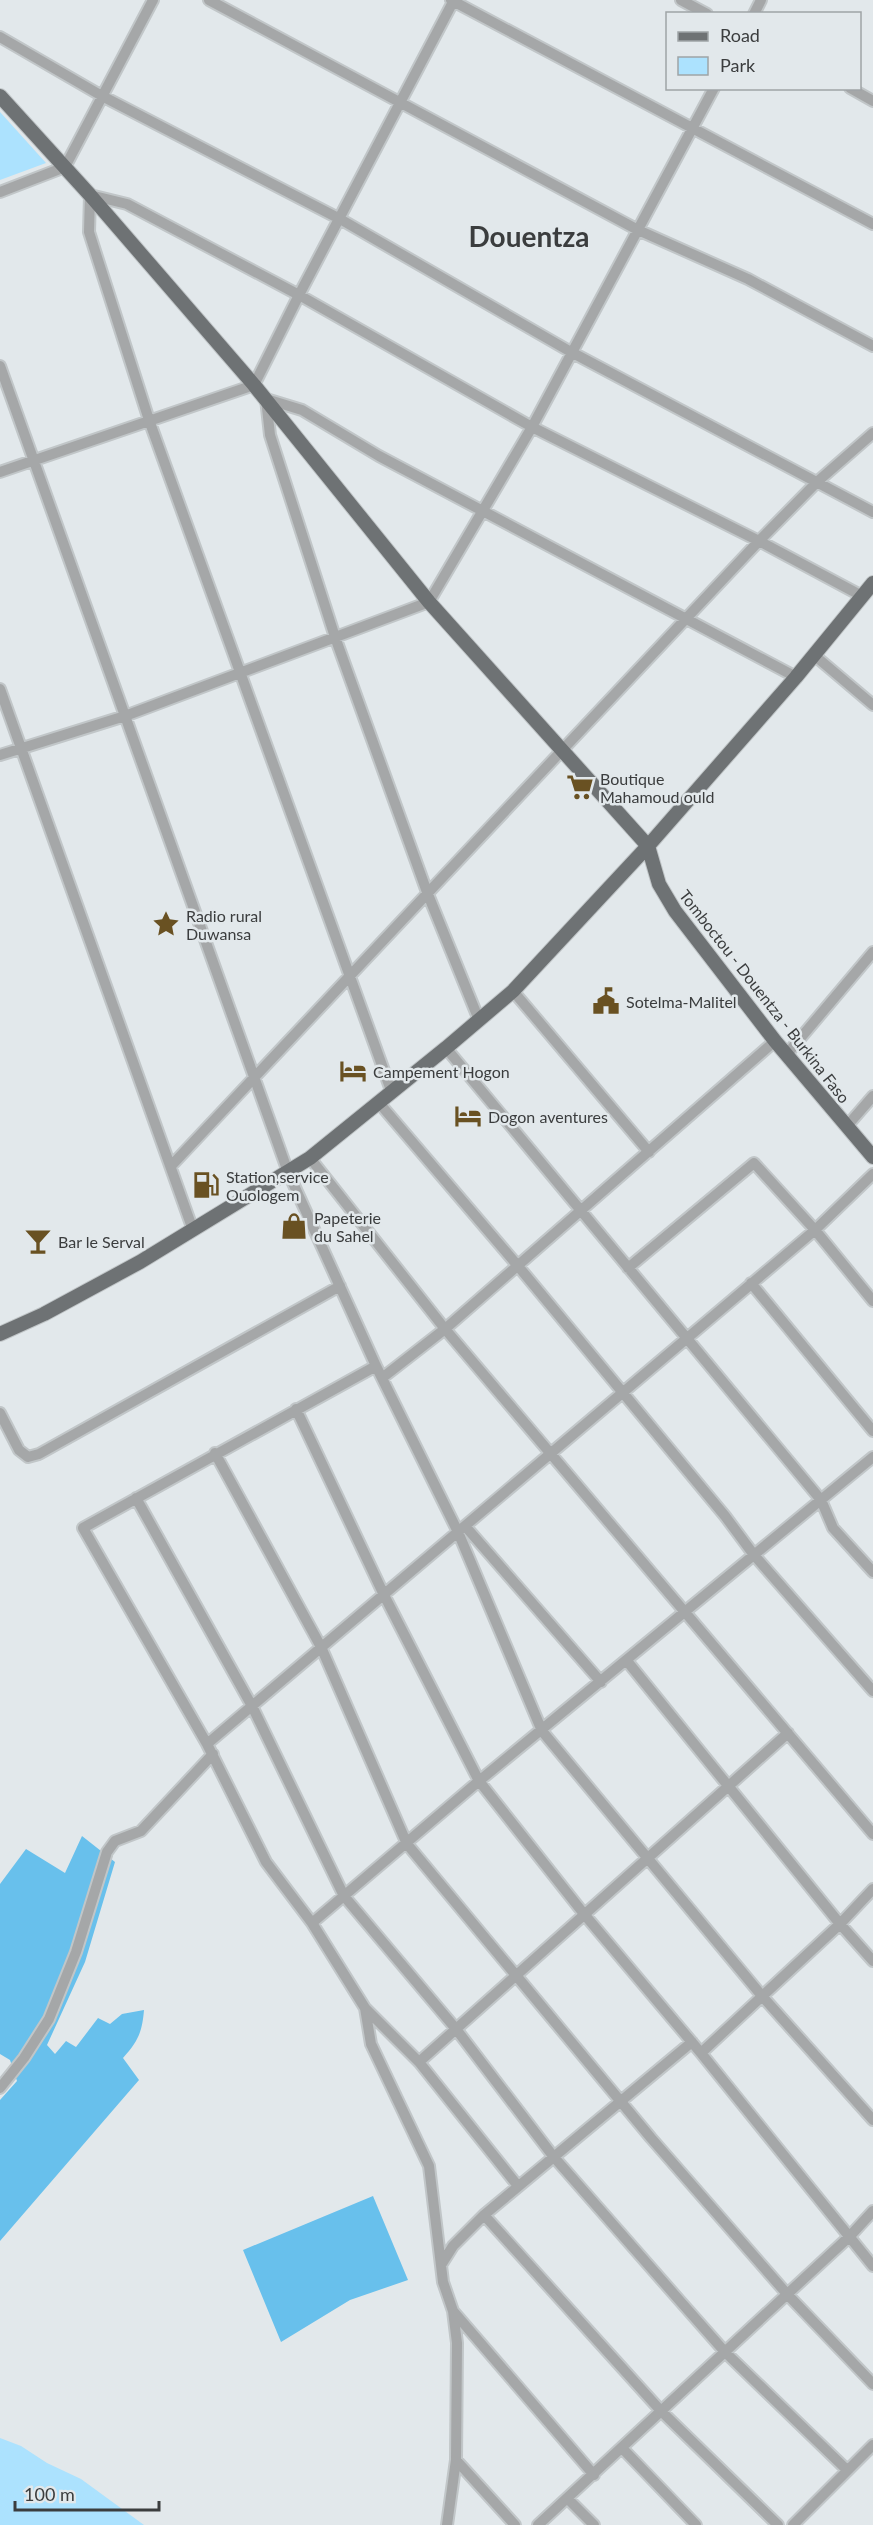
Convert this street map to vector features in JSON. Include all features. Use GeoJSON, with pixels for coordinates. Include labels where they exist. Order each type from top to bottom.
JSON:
{"type":"FeatureCollection","features":[{"type":"Feature","properties":{"kind":"main road"},"geometry":{"type":"LineString","coordinates":[[0,96],[90,195],[266,399],[429,602],[648,846]]}},
{"type":"Feature","properties":{"kind":"main road"},"geometry":{"type":"LineString","coordinates":[[0,1335],[44,1314],[193,1230],[310,1158],[380,1104],[513,991],[648,846],[796,677],[873,584]]}},
{"type":"Feature","properties":{"kind":"main road","name":"Tomboctou - Douentza - Burkina Faso"},"geometry":{"type":"LineString","coordinates":[[648,846],[659,885],[675,911],[775,1041],[873,1157]]}},
{"type":"Feature","properties":{"kind":"street"},"geometry":{"type":"LineString","coordinates":[[0,192],[65,167],[153,0]]}},
{"type":"Feature","properties":{"kind":"street"},"geometry":{"type":"LineString","coordinates":[[209,0],[400,104],[449,126],[638,230],[748,279],[873,346]]}},
{"type":"Feature","properties":{"kind":"street"},"geometry":{"type":"LineString","coordinates":[[0,472],[254,385],[453,0],[873,224]]}},
{"type":"Feature","properties":{"kind":"street"},"geometry":{"type":"LineString","coordinates":[[681,0],[703,12]]}},
{"type":"Feature","properties":{"kind":"street"},"geometry":{"type":"LineString","coordinates":[[0,37],[102,96],[339,219],[571,352],[873,512]]}},
{"type":"Feature","properties":{"kind":"street"},"geometry":{"type":"LineString","coordinates":[[0,755],[125,716],[429,602],[532,427],[713,90]]}},
{"type":"Feature","properties":{"kind":"street"},"geometry":{"type":"LineString","coordinates":[[854,90],[873,101]]}},
{"type":"Feature","properties":{"kind":"street"},"geometry":{"type":"LineString","coordinates":[[392,1093],[148,420],[89,232],[90,195],[127,204],[299,295],[532,427],[759,541],[862,596]]}},
{"type":"Feature","properties":{"kind":"street"},"geometry":{"type":"LineString","coordinates":[[0,366],[32,461],[288,1172],[376,1366],[461,1529],[542,1731],[762,1996],[873,2120]]}},
{"type":"Feature","properties":{"kind":"street"},"geometry":{"type":"LineString","coordinates":[[479,1020],[427,892],[335,637],[270,435],[266,399],[302,410],[379,456],[482,512],[796,677]]}},
{"type":"Feature","properties":{"kind":"street"},"geometry":{"type":"LineString","coordinates":[[171,1166],[759,541],[817,482],[873,434]]}},
{"type":"Feature","properties":{"kind":"street"},"geometry":{"type":"LineString","coordinates":[[814,655],[873,705]]}},
{"type":"Feature","properties":{"kind":"street"},"geometry":{"type":"LineString","coordinates":[[0,689],[193,1230]]}},
{"type":"Feature","properties":{"kind":"street"},"geometry":{"type":"LineString","coordinates":[[787,1054],[873,952]]}},
{"type":"Feature","properties":{"kind":"street"},"geometry":{"type":"LineString","coordinates":[[513,991],[649,1152]]}},
{"type":"Feature","properties":{"kind":"street"},"geometry":{"type":"LineString","coordinates":[[382,1378],[445,1329],[775,1041]]}},
{"type":"Feature","properties":{"kind":"street"},"geometry":{"type":"LineString","coordinates":[[446,1048],[820,1500],[833,1528],[873,1572]]}},
{"type":"Feature","properties":{"kind":"street"},"geometry":{"type":"LineString","coordinates":[[847,1126],[873,1096]]}},
{"type":"Feature","properties":{"kind":"street"},"geometry":{"type":"LineString","coordinates":[[380,1104],[518,1266],[754,1555],[873,1691]]}},
{"type":"Feature","properties":{"kind":"street"},"geometry":{"type":"LineString","coordinates":[[310,1158],[445,1329],[873,1834]]}},
{"type":"Feature","properties":{"kind":"street"},"geometry":{"type":"LineString","coordinates":[[628,1268],[754,1163],[815,1230],[873,1301]]}},
{"type":"Feature","properties":{"kind":"street"},"geometry":{"type":"LineString","coordinates":[[0,2088],[24,2058],[49,2019],[76,1952],[107,1852],[115,1841],[141,1831],[210,1749],[252,1706],[815,1230],[873,1174]]}},
{"type":"Feature","properties":{"kind":"street"},"geometry":{"type":"LineString","coordinates":[[751,1283],[873,1431]]}},
{"type":"Feature","properties":{"kind":"street"},"geometry":{"type":"LineString","coordinates":[[0,1413],[20,1450],[28,1457],[39,1454],[340,1286]]}},
{"type":"Feature","properties":{"kind":"street"},"geometry":{"type":"LineString","coordinates":[[376,1366],[215,1453],[84,1528],[210,1749],[266,1862],[312,1923],[365,2008],[419,2062],[519,2186]]}},
{"type":"Feature","properties":{"kind":"street"},"geometry":{"type":"LineString","coordinates":[[296,1409],[384,1595],[479,1781],[584,1914],[692,2042],[873,2266]]}},
{"type":"Feature","properties":{"kind":"street"},"geometry":{"type":"LineString","coordinates":[[215,1453],[321,1647],[407,1844],[620,2100],[787,2294],[873,2384]]}},
{"type":"Feature","properties":{"kind":"street"},"geometry":{"type":"LineString","coordinates":[[312,1923],[479,1781],[873,1457]]}},
{"type":"Feature","properties":{"kind":"street"},"geometry":{"type":"LineString","coordinates":[[136,1498],[252,1706],[344,1896],[456,2029],[553,2156],[725,2352],[847,2470]]}},
{"type":"Feature","properties":{"kind":"street"},"geometry":{"type":"LineString","coordinates":[[461,1529],[601,1682]]}},
{"type":"Feature","properties":{"kind":"street"},"geometry":{"type":"LineString","coordinates":[[627,1661],[840,1924],[873,1961]]}},
{"type":"Feature","properties":{"kind":"street"},"geometry":{"type":"LineString","coordinates":[[419,2062],[788,1733]]}},
{"type":"Feature","properties":{"kind":"street"},"geometry":{"type":"LineString","coordinates":[[701,2053],[840,1924],[873,1889]]}},
{"type":"Feature","properties":{"kind":"street"},"geometry":{"type":"LineString","coordinates":[[365,2008],[371,2044],[429,2166],[443,2282],[453,2311],[457,2343],[456,2460],[447,2525]]}},
{"type":"Feature","properties":{"kind":"street"},"geometry":{"type":"LineString","coordinates":[[441,2265],[453,2246],[484,2215],[692,2042]]}},
{"type":"Feature","properties":{"kind":"street"},"geometry":{"type":"LineString","coordinates":[[538,2525],[850,2236],[873,2211]]}},
{"type":"Feature","properties":{"kind":"street"},"geometry":{"type":"LineString","coordinates":[[484,2215],[661,2411],[778,2525]]}},
{"type":"Feature","properties":{"kind":"street"},"geometry":{"type":"LineString","coordinates":[[453,2311],[594,2475]]}},
{"type":"Feature","properties":{"kind":"street"},"geometry":{"type":"LineString","coordinates":[[793,2525],[873,2445]]}},
{"type":"Feature","properties":{"kind":"street"},"geometry":{"type":"LineString","coordinates":[[622,2448],[696,2525]]}},
{"type":"Feature","properties":{"kind":"street"},"geometry":{"type":"LineString","coordinates":[[456,2460],[515,2525]]}},
{"type":"Feature","properties":{"kind":"street"},"geometry":{"type":"LineString","coordinates":[[568,2499],[594,2525]]}},
{"type":"Feature","properties":{"kind":"green space"},"geometry":{"type":"Polygon","coordinates":[[[0,112],[46,163],[0,180],[0,112]]]}},
{"type":"Feature","properties":{"kind":"green space"},"geometry":{"type":"Polygon","coordinates":[[[0,2438],[21,2446],[47,2463],[81,2479],[144,2525],[0,2525],[0,2438]]]}},
{"type":"Feature","properties":{"kind":"shaded area"},"geometry":{"type":"Polygon","coordinates":[[[82,1836],[115,1862],[85,1962],[47,2045],[55,2054],[66,2041],[76,2047],[98,2018],[110,2024],[122,2014],[144,2010],[138,2036],[123,2058],[139,2080],[0,2241],[0,2100],[17,2081],[10,2060],[0,2054],[0,1884],[26,1849],[65,1873],[82,1836]]]}},
{"type":"Feature","properties":{"kind":"shaded area"},"geometry":{"type":"Polygon","coordinates":[[[373,2196],[408,2280],[350,2300],[281,2342],[243,2250],[373,2196]]]}},
{"type":"Feature","properties":{"kind":"place","name":"Boutique Mahamoud ould"},"geometry":{"type":"Point","coordinates":[580,787]}},
{"type":"Feature","properties":{"kind":"place","name":"Radio rural Duwansa"},"geometry":{"type":"Point","coordinates":[166,924]}},
{"type":"Feature","properties":{"kind":"place","name":"Sotelma-Malitel"},"geometry":{"type":"Point","coordinates":[606,1001]}},
{"type":"Feature","properties":{"kind":"place","name":"Campement Hogon"},"geometry":{"type":"Point","coordinates":[353,1071]}},
{"type":"Feature","properties":{"kind":"place","name":"Dogon aventures"},"geometry":{"type":"Point","coordinates":[468,1116]}},
{"type":"Feature","properties":{"kind":"place","name":"Station,service Ouologem"},"geometry":{"type":"Point","coordinates":[206,1185]}},
{"type":"Feature","properties":{"kind":"place","name":"Papeterie du Sahel"},"geometry":{"type":"Point","coordinates":[294,1226]}},
{"type":"Feature","properties":{"kind":"place","name":"Bar le Serval"},"geometry":{"type":"Point","coordinates":[38,1241]}},
{"type":"Feature","properties":{"kind":"district","name":"Douentza"},"geometry":{"type":"Point","coordinates":[529,236]}}]}
